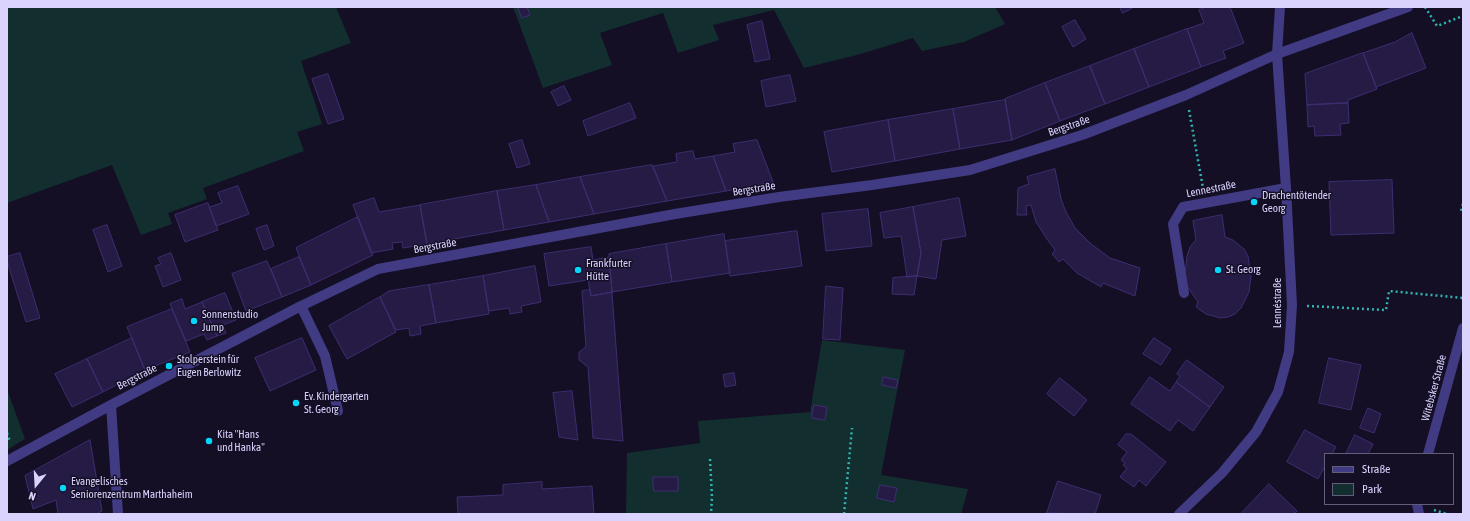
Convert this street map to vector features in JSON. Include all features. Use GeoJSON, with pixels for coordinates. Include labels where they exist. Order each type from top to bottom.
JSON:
{"type":"FeatureCollection","features":[{"type":"Feature","properties":{"kind":"street","name":"Lennéstraße"},"geometry":{"type":"LineString","coordinates":[[1179,514],[1222,472],[1256,432],[1278,392],[1289,352],[1292,305],[1286,188],[1276,54],[1280,7]]}},
{"type":"Feature","properties":{"kind":"street","name":"Bergstraße"},"geometry":{"type":"LineString","coordinates":[[7,461],[301,306],[378,269],[675,214],[779,197],[970,170],[1082,135],[1186,94],[1276,54],[1408,7]]}},
{"type":"Feature","properties":{"kind":"street","name":"Lennestraße"},"geometry":{"type":"LineString","coordinates":[[1184,294],[1173,224],[1183,207],[1286,188]]}},
{"type":"Feature","properties":{"kind":"street"},"geometry":{"type":"LineString","coordinates":[[301,306],[325,356],[338,411]]}},
{"type":"Feature","properties":{"kind":"street","name":"Witebsker Straße"},"geometry":{"type":"LineString","coordinates":[[1428,453],[1463,328]]}},
{"type":"Feature","properties":{"kind":"street","name":"Bergstraße"},"geometry":{"type":"LineString","coordinates":[[111,405],[118,514]]}},
{"type":"Feature","properties":{"kind":"path"},"geometry":{"type":"LineString","coordinates":[[1425,7],[1437,26],[1463,16]]}},
{"type":"Feature","properties":{"kind":"path"},"geometry":{"type":"LineString","coordinates":[[1186,94],[1206,202]]}},
{"type":"Feature","properties":{"kind":"path"},"geometry":{"type":"LineString","coordinates":[[1463,204],[1461,210],[1463,214]]}},
{"type":"Feature","properties":{"kind":"path"},"geometry":{"type":"LineString","coordinates":[[1292,305],[1386,310],[1389,291],[1463,298]]}},
{"type":"Feature","properties":{"kind":"path"},"geometry":{"type":"LineString","coordinates":[[844,514],[852,428]]}},
{"type":"Feature","properties":{"kind":"path"},"geometry":{"type":"LineString","coordinates":[[710,459],[712,497],[711,514]]}},
{"type":"Feature","properties":{"kind":"green space"},"geometry":{"type":"Polygon","coordinates":[[[7,7],[336,7],[351,43],[301,61],[322,124],[297,132],[304,151],[203,188],[207,199],[168,213],[172,224],[141,235],[112,165],[7,203],[7,7]]]}},
{"type":"Feature","properties":{"kind":"green space"},"geometry":{"type":"Polygon","coordinates":[[[513,7],[995,7],[1005,24],[964,42],[922,51],[913,38],[857,55],[804,68],[774,10],[713,25],[719,40],[678,53],[663,13],[600,33],[612,65],[543,88],[513,7]]]}},
{"type":"Feature","properties":{"kind":"green space"},"geometry":{"type":"Polygon","coordinates":[[[822,340],[905,350],[881,475],[968,489],[961,514],[626,514],[627,453],[700,443],[698,421],[810,412],[822,340]]]}},
{"type":"Feature","properties":{"kind":"green space"},"geometry":{"type":"Polygon","coordinates":[[[7,389],[25,439],[7,450],[7,389]]]}},
{"type":"Feature","properties":{"kind":"building"},"geometry":{"type":"Polygon","coordinates":[[[518,7],[527,7],[530,15],[522,18],[518,7]]]}},
{"type":"Feature","properties":{"kind":"building"},"geometry":{"type":"Polygon","coordinates":[[[1120,7],[1134,7],[1123,13],[1120,7]]]}},
{"type":"Feature","properties":{"kind":"building"},"geometry":{"type":"Polygon","coordinates":[[[1207,7],[1230,7],[1244,43],[1223,51],[1226,58],[1201,67],[1187,29],[1204,23],[1199,10],[1207,7]]]}},
{"type":"Feature","properties":{"kind":"building"},"geometry":{"type":"Polygon","coordinates":[[[1075,20],[1086,39],[1073,47],[1062,27],[1075,20]]]}},
{"type":"Feature","properties":{"kind":"building"},"geometry":{"type":"Polygon","coordinates":[[[762,21],[770,59],[755,62],[747,25],[762,21]]]}},
{"type":"Feature","properties":{"kind":"building"},"geometry":{"type":"Polygon","coordinates":[[[1187,29],[1201,67],[1149,87],[1134,49],[1187,29]]]}},
{"type":"Feature","properties":{"kind":"building"},"geometry":{"type":"Polygon","coordinates":[[[1412,33],[1426,68],[1376,87],[1363,53],[1395,42],[1412,33]]]}},
{"type":"Feature","properties":{"kind":"building"},"geometry":{"type":"Polygon","coordinates":[[[1134,49],[1149,87],[1105,104],[1090,66],[1134,49]]]}},
{"type":"Feature","properties":{"kind":"building"},"geometry":{"type":"Polygon","coordinates":[[[1363,53],[1377,89],[1348,100],[1348,103],[1307,105],[1305,74],[1363,53]]]}},
{"type":"Feature","properties":{"kind":"building"},"geometry":{"type":"Polygon","coordinates":[[[1090,66],[1105,104],[1060,121],[1045,83],[1090,66]]]}},
{"type":"Feature","properties":{"kind":"building"},"geometry":{"type":"Polygon","coordinates":[[[328,74],[344,119],[328,124],[312,79],[328,74]]]}},
{"type":"Feature","properties":{"kind":"building"},"geometry":{"type":"Polygon","coordinates":[[[790,75],[796,101],[766,107],[761,81],[790,75]]]}},
{"type":"Feature","properties":{"kind":"building"},"geometry":{"type":"Polygon","coordinates":[[[1045,83],[1060,121],[1012,140],[1005,99],[1045,83]]]}},
{"type":"Feature","properties":{"kind":"building"},"geometry":{"type":"Polygon","coordinates":[[[564,86],[571,100],[558,106],[551,92],[564,86]]]}},
{"type":"Feature","properties":{"kind":"building"},"geometry":{"type":"Polygon","coordinates":[[[1005,100],[1012,140],[960,149],[953,109],[1005,100]]]}},
{"type":"Feature","properties":{"kind":"building"},"geometry":{"type":"Polygon","coordinates":[[[630,103],[636,118],[588,136],[583,121],[630,103]]]}},
{"type":"Feature","properties":{"kind":"building"},"geometry":{"type":"Polygon","coordinates":[[[1348,103],[1349,123],[1340,124],[1341,135],[1315,136],[1314,126],[1308,127],[1307,105],[1348,103]]]}},
{"type":"Feature","properties":{"kind":"building"},"geometry":{"type":"Polygon","coordinates":[[[953,109],[960,149],[895,161],[888,120],[953,109]]]}},
{"type":"Feature","properties":{"kind":"building"},"geometry":{"type":"Polygon","coordinates":[[[888,120],[895,161],[832,172],[824,132],[888,120]]]}},
{"type":"Feature","properties":{"kind":"building"},"geometry":{"type":"Polygon","coordinates":[[[522,140],[530,164],[517,168],[509,144],[522,140]]]}},
{"type":"Feature","properties":{"kind":"building"},"geometry":{"type":"Polygon","coordinates":[[[757,140],[773,182],[726,191],[713,156],[735,152],[733,144],[757,140]]]}},
{"type":"Feature","properties":{"kind":"building"},"geometry":{"type":"Polygon","coordinates":[[[693,151],[695,159],[713,156],[726,191],[667,201],[653,166],[677,162],[676,154],[693,151]]]}},
{"type":"Feature","properties":{"kind":"building"},"geometry":{"type":"Polygon","coordinates":[[[652,165],[667,201],[594,214],[580,177],[652,165]]]}},
{"type":"Feature","properties":{"kind":"building"},"geometry":{"type":"Polygon","coordinates":[[[1055,169],[1061,199],[1075,228],[1091,244],[1110,258],[1140,268],[1135,296],[1103,283],[1101,287],[1077,273],[1063,259],[1059,262],[1052,254],[1055,250],[1036,222],[1031,205],[1026,206],[1027,215],[1017,215],[1018,188],[1029,184],[1027,177],[1055,169]]]}},
{"type":"Feature","properties":{"kind":"building"},"geometry":{"type":"Polygon","coordinates":[[[580,177],[594,214],[549,222],[536,185],[580,177]]]}},
{"type":"Feature","properties":{"kind":"building"},"geometry":{"type":"Polygon","coordinates":[[[1392,180],[1394,233],[1331,235],[1329,182],[1392,180]]]}},
{"type":"Feature","properties":{"kind":"building"},"geometry":{"type":"Polygon","coordinates":[[[536,185],[549,222],[504,230],[497,191],[536,185]]]}},
{"type":"Feature","properties":{"kind":"building"},"geometry":{"type":"Polygon","coordinates":[[[238,186],[249,214],[216,226],[209,207],[222,203],[218,193],[238,186]]]}},
{"type":"Feature","properties":{"kind":"building"},"geometry":{"type":"Polygon","coordinates":[[[497,191],[504,230],[427,244],[420,205],[497,191]]]}},
{"type":"Feature","properties":{"kind":"building"},"geometry":{"type":"Polygon","coordinates":[[[374,198],[379,212],[420,205],[427,244],[403,248],[402,242],[392,243],[393,249],[371,253],[353,205],[374,198]]]}},
{"type":"Feature","properties":{"kind":"building"},"geometry":{"type":"Polygon","coordinates":[[[959,198],[966,236],[942,240],[936,279],[917,276],[921,253],[913,207],[959,198]]]}},
{"type":"Feature","properties":{"kind":"building"},"geometry":{"type":"Polygon","coordinates":[[[208,203],[218,230],[185,242],[175,215],[208,203]]]}},
{"type":"Feature","properties":{"kind":"building"},"geometry":{"type":"Polygon","coordinates":[[[913,207],[921,253],[917,276],[907,277],[901,236],[884,238],[880,213],[913,207]]]}},
{"type":"Feature","properties":{"kind":"building"},"geometry":{"type":"Polygon","coordinates":[[[868,209],[872,246],[826,251],[822,214],[868,209]]]}},
{"type":"Feature","properties":{"kind":"building","name":"St. Georg"},"geometry":{"type":"Polygon","coordinates":[[[1222,215],[1225,237],[1233,240],[1244,249],[1248,256],[1251,277],[1249,292],[1241,308],[1235,314],[1220,318],[1206,314],[1196,307],[1198,302],[1187,286],[1185,274],[1187,256],[1190,247],[1196,240],[1193,221],[1222,215]]]}},
{"type":"Feature","properties":{"kind":"building"},"geometry":{"type":"Polygon","coordinates":[[[358,217],[373,255],[311,285],[296,248],[358,217]]]}},
{"type":"Feature","properties":{"kind":"building"},"geometry":{"type":"Polygon","coordinates":[[[107,225],[122,266],[108,272],[93,230],[107,225]]]}},
{"type":"Feature","properties":{"kind":"building"},"geometry":{"type":"Polygon","coordinates":[[[267,225],[274,246],[264,250],[256,229],[267,225]]]}},
{"type":"Feature","properties":{"kind":"building"},"geometry":{"type":"Polygon","coordinates":[[[797,231],[802,266],[730,276],[725,241],[797,231]]]}},
{"type":"Feature","properties":{"kind":"building"},"geometry":{"type":"Polygon","coordinates":[[[724,234],[730,273],[672,282],[666,244],[724,234]]]}},
{"type":"Feature","properties":{"kind":"building"},"geometry":{"type":"Polygon","coordinates":[[[666,244],[672,282],[612,292],[609,254],[666,244]]]}},
{"type":"Feature","properties":{"kind":"building","name":"Frankfurter Hütte"},"geometry":{"type":"Polygon","coordinates":[[[591,247],[593,260],[609,257],[612,292],[591,296],[588,280],[549,286],[544,254],[591,247]]]}},
{"type":"Feature","properties":{"kind":"building"},"geometry":{"type":"Polygon","coordinates":[[[20,253],[40,318],[26,322],[7,261],[7,257],[20,253]]]}},
{"type":"Feature","properties":{"kind":"building"},"geometry":{"type":"Polygon","coordinates":[[[171,253],[181,280],[163,287],[155,266],[161,264],[158,258],[171,253]]]}},
{"type":"Feature","properties":{"kind":"building"},"geometry":{"type":"Polygon","coordinates":[[[299,257],[311,285],[282,297],[271,269],[299,257]]]}},
{"type":"Feature","properties":{"kind":"building"},"geometry":{"type":"Polygon","coordinates":[[[267,261],[282,297],[246,311],[232,274],[267,261]]]}},
{"type":"Feature","properties":{"kind":"building"},"geometry":{"type":"Polygon","coordinates":[[[535,266],[541,302],[521,306],[522,312],[510,314],[509,308],[489,311],[483,276],[535,266]]]}},
{"type":"Feature","properties":{"kind":"building"},"geometry":{"type":"Polygon","coordinates":[[[483,276],[489,314],[436,323],[429,285],[483,276]]]}},
{"type":"Feature","properties":{"kind":"building"},"geometry":{"type":"Polygon","coordinates":[[[917,276],[914,295],[892,294],[893,278],[917,276]]]}},
{"type":"Feature","properties":{"kind":"building"},"geometry":{"type":"Polygon","coordinates":[[[429,285],[436,323],[420,326],[421,334],[410,336],[409,328],[396,330],[380,297],[389,291],[429,285]]]}},
{"type":"Feature","properties":{"kind":"building"},"geometry":{"type":"Polygon","coordinates":[[[826,286],[843,288],[840,340],[823,339],[826,286]]]}},
{"type":"Feature","properties":{"kind":"building"},"geometry":{"type":"Polygon","coordinates":[[[590,290],[591,296],[612,292],[623,441],[593,438],[588,367],[579,360],[579,352],[586,347],[582,291],[590,290]]]}},
{"type":"Feature","properties":{"kind":"building"},"geometry":{"type":"Polygon","coordinates":[[[225,293],[236,320],[223,325],[226,333],[217,336],[202,302],[225,293]]]}},
{"type":"Feature","properties":{"kind":"building"},"geometry":{"type":"Polygon","coordinates":[[[380,297],[396,332],[347,359],[329,326],[380,297]]]}},
{"type":"Feature","properties":{"kind":"building","name":"Sonnenstudio Jump"},"geometry":{"type":"Polygon","coordinates":[[[182,299],[185,309],[202,302],[217,336],[207,340],[204,334],[186,341],[170,304],[182,299]]]}},
{"type":"Feature","properties":{"kind":"building"},"geometry":{"type":"Polygon","coordinates":[[[172,309],[190,352],[145,370],[127,327],[172,309]]]}},
{"type":"Feature","properties":{"kind":"building"},"geometry":{"type":"Polygon","coordinates":[[[132,338],[145,370],[103,392],[87,359],[132,338]]]}},
{"type":"Feature","properties":{"kind":"building"},"geometry":{"type":"Polygon","coordinates":[[[302,338],[316,370],[270,391],[255,358],[302,338]]]}},
{"type":"Feature","properties":{"kind":"building"},"geometry":{"type":"Polygon","coordinates":[[[1154,338],[1171,349],[1161,365],[1143,354],[1154,338]]]}},
{"type":"Feature","properties":{"kind":"building"},"geometry":{"type":"Polygon","coordinates":[[[1329,358],[1361,365],[1351,410],[1319,403],[1329,358]]]}},
{"type":"Feature","properties":{"kind":"building"},"geometry":{"type":"Polygon","coordinates":[[[87,359],[103,392],[72,407],[55,374],[87,359]]]}},
{"type":"Feature","properties":{"kind":"building"},"geometry":{"type":"Polygon","coordinates":[[[1187,360],[1224,387],[1210,407],[1176,382],[1180,376],[1177,374],[1187,360]]]}},
{"type":"Feature","properties":{"kind":"building"},"geometry":{"type":"Polygon","coordinates":[[[734,373],[736,385],[725,387],[723,375],[734,373]]]}},
{"type":"Feature","properties":{"kind":"building"},"geometry":{"type":"Polygon","coordinates":[[[883,377],[898,380],[896,388],[882,385],[883,377]]]}},
{"type":"Feature","properties":{"kind":"building"},"geometry":{"type":"Polygon","coordinates":[[[1150,377],[1170,391],[1176,382],[1210,407],[1193,431],[1178,420],[1170,431],[1131,404],[1150,377]]]}},
{"type":"Feature","properties":{"kind":"building"},"geometry":{"type":"Polygon","coordinates":[[[1060,378],[1087,400],[1074,416],[1047,394],[1060,378]]]}},
{"type":"Feature","properties":{"kind":"building"},"geometry":{"type":"Polygon","coordinates":[[[572,391],[578,440],[559,437],[553,393],[572,391]]]}},
{"type":"Feature","properties":{"kind":"building"},"geometry":{"type":"Polygon","coordinates":[[[814,405],[827,407],[825,420],[812,418],[814,405]]]}},
{"type":"Feature","properties":{"kind":"building"},"geometry":{"type":"Polygon","coordinates":[[[1368,408],[1381,414],[1374,433],[1360,428],[1368,408]]]}},
{"type":"Feature","properties":{"kind":"building"},"geometry":{"type":"Polygon","coordinates":[[[1305,430],[1336,447],[1333,453],[1324,453],[1324,468],[1318,479],[1287,462],[1305,430]]]}},
{"type":"Feature","properties":{"kind":"building"},"geometry":{"type":"Polygon","coordinates":[[[1126,434],[1131,434],[1166,462],[1146,486],[1139,480],[1134,487],[1120,477],[1127,468],[1123,465],[1125,463],[1121,460],[1127,452],[1118,445],[1126,434]]]}},
{"type":"Feature","properties":{"kind":"building"},"geometry":{"type":"Polygon","coordinates":[[[1355,435],[1373,444],[1368,453],[1346,453],[1355,435]]]}},
{"type":"Feature","properties":{"kind":"building","name":"Evangelisches Seniorenzentrum Marthaheim"},"geometry":{"type":"Polygon","coordinates":[[[90,440],[102,511],[96,514],[58,514],[56,500],[33,509],[25,476],[90,440]]]}},
{"type":"Feature","properties":{"kind":"building"},"geometry":{"type":"Polygon","coordinates":[[[653,477],[678,477],[678,491],[654,491],[653,477]]]}},
{"type":"Feature","properties":{"kind":"building"},"geometry":{"type":"Polygon","coordinates":[[[1058,481],[1101,495],[1095,514],[1047,513],[1058,481]]]}},
{"type":"Feature","properties":{"kind":"building"},"geometry":{"type":"Polygon","coordinates":[[[542,482],[542,489],[592,486],[594,514],[458,514],[457,497],[503,495],[503,485],[542,482]]]}},
{"type":"Feature","properties":{"kind":"building"},"geometry":{"type":"Polygon","coordinates":[[[1269,484],[1297,511],[1294,514],[1241,514],[1269,484]]]}},
{"type":"Feature","properties":{"kind":"building"},"geometry":{"type":"Polygon","coordinates":[[[880,485],[897,488],[894,502],[877,498],[880,485]]]}},
{"type":"Feature","properties":{"kind":"place","name":"Drachentötender Georg"},"geometry":{"type":"Point","coordinates":[1254,202]}},
{"type":"Feature","properties":{"kind":"place","name":"Frankfurter Hütte"},"geometry":{"type":"Point","coordinates":[578,270]}},
{"type":"Feature","properties":{"kind":"place","name":"St. Georg"},"geometry":{"type":"Point","coordinates":[1218,270]}},
{"type":"Feature","properties":{"kind":"place","name":"Sonnenstudio Jump"},"geometry":{"type":"Point","coordinates":[194,321]}},
{"type":"Feature","properties":{"kind":"place","name":"Stolperstein für Eugen Berlowitz"},"geometry":{"type":"Point","coordinates":[169,366]}},
{"type":"Feature","properties":{"kind":"place","name":"Ev. Kindergarten St. Georg"},"geometry":{"type":"Point","coordinates":[296,403]}},
{"type":"Feature","properties":{"kind":"place","name":"Kita \"Hans und Hanka\""},"geometry":{"type":"Point","coordinates":[209,441]}},
{"type":"Feature","properties":{"kind":"place","name":"Evangelisches Seniorenzentrum Marthaheim"},"geometry":{"type":"Point","coordinates":[63,488]}}]}
